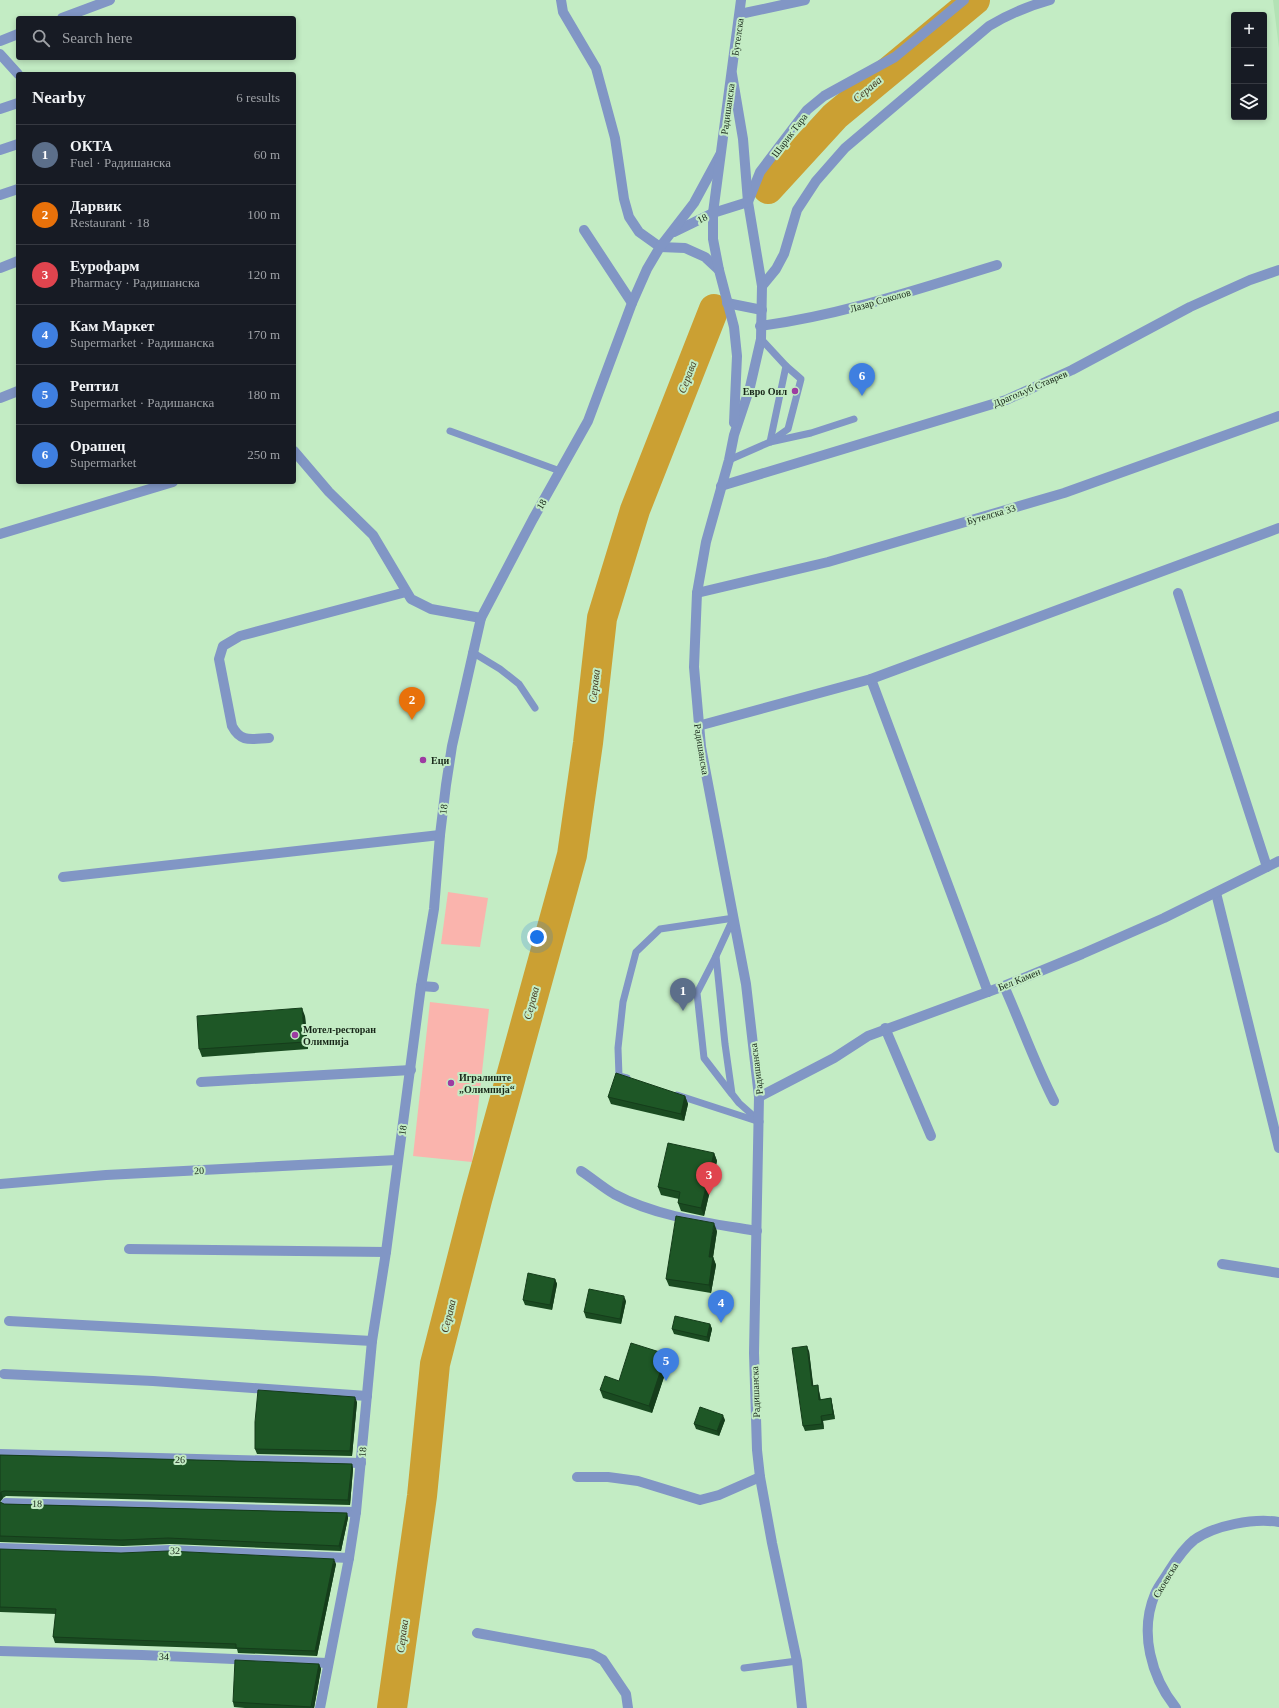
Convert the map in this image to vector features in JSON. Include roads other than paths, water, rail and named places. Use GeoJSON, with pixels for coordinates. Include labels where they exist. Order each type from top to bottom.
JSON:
{"type":"FeatureCollection","features":[{"type":"Feature","properties":{"kind":"street"},"geometry":{"type":"LineString","coordinates":[[67,16],[110,0]]}},
{"type":"Feature","properties":{"kind":"street"},"geometry":{"type":"LineString","coordinates":[[561,0],[563,12],[596,68],[615,138],[624,199],[629,217],[639,232],[660,247],[685,248],[704,257],[719,270]]}},
{"type":"Feature","properties":{"kind":"street","name":"Бутелска"},"geometry":{"type":"LineString","coordinates":[[732,74],[741,0]]}},
{"type":"Feature","properties":{"kind":"street"},"geometry":{"type":"LineString","coordinates":[[740,14],[805,0]]}},
{"type":"Feature","properties":{"kind":"street","name":"Шарик Тара"},"geometry":{"type":"LineString","coordinates":[[748,202],[760,172],[807,110],[824,96],[895,57],[964,0]]}},
{"type":"Feature","properties":{"kind":"street"},"geometry":{"type":"LineString","coordinates":[[762,286],[776,269],[784,254],[793,220],[802,199],[845,148],[989,26],[1009,14],[1030,5],[1050,0]]}},
{"type":"Feature","properties":{"kind":"street"},"geometry":{"type":"LineString","coordinates":[[0,41],[16,35]]}},
{"type":"Feature","properties":{"kind":"street"},"geometry":{"type":"LineString","coordinates":[[0,54],[16,72]]}},
{"type":"Feature","properties":{"kind":"street","name":"Радишанска"},"geometry":{"type":"LineString","coordinates":[[732,74],[743,139],[748,202],[762,286],[760,326],[761,339],[750,386],[734,435],[729,460],[706,542],[697,592],[694,666],[698,726],[746,984],[760,1097],[754,1353],[760,1477],[797,1661],[802,1708]]}},
{"type":"Feature","properties":{"kind":"street","name":"Радишанска"},"geometry":{"type":"LineString","coordinates":[[732,74],[713,213],[713,239],[719,270],[734,327],[737,356],[734,435]]}},
{"type":"Feature","properties":{"kind":"street"},"geometry":{"type":"LineString","coordinates":[[0,109],[16,104]]}},
{"type":"Feature","properties":{"kind":"street"},"geometry":{"type":"LineString","coordinates":[[0,150],[16,145]]}},
{"type":"Feature","properties":{"kind":"street"},"geometry":{"type":"LineString","coordinates":[[670,234],[694,203],[721,153]]}},
{"type":"Feature","properties":{"kind":"street"},"geometry":{"type":"LineString","coordinates":[[0,195],[16,190]]}},
{"type":"Feature","properties":{"kind":"street","name":"18"},"geometry":{"type":"LineString","coordinates":[[320,1708],[327,1663],[349,1558],[356,1512],[372,1341],[386,1252],[421,986],[434,909],[440,835],[452,746],[472,652],[481,618],[588,421],[632,303],[647,269],[660,247],[670,234],[713,213],[748,202]]}},
{"type":"Feature","properties":{"kind":"street"},"geometry":{"type":"LineString","coordinates":[[584,230],[632,303]]}},
{"type":"Feature","properties":{"kind":"street"},"geometry":{"type":"LineString","coordinates":[[0,268],[16,262]]}},
{"type":"Feature","properties":{"kind":"street","name":"Лазар Соколов"},"geometry":{"type":"LineString","coordinates":[[760,326],[804,320],[870,304],[997,265]]}},
{"type":"Feature","properties":{"kind":"street","name":"Драгољуб Ставрев"},"geometry":{"type":"LineString","coordinates":[[722,486],[1006,400],[1072,370],[1190,307],[1250,280],[1279,270]]}},
{"type":"Feature","properties":{"kind":"street"},"geometry":{"type":"LineString","coordinates":[[727,303],[762,310]]}},
{"type":"Feature","properties":{"kind":"street"},"geometry":{"type":"LineString","coordinates":[[0,398],[16,393]]}},
{"type":"Feature","properties":{"kind":"street","name":"Бутелска 33"},"geometry":{"type":"LineString","coordinates":[[697,592],[828,562],[1064,493],[1279,416]]}},
{"type":"Feature","properties":{"kind":"street"},"geometry":{"type":"LineString","coordinates":[[296,453],[329,492],[373,535],[411,599],[431,609],[481,618]]}},
{"type":"Feature","properties":{"kind":"street"},"geometry":{"type":"LineString","coordinates":[[0,534],[166,484]]}},
{"type":"Feature","properties":{"kind":"street"},"geometry":{"type":"LineString","coordinates":[[698,726],[836,687],[870,679],[1279,528]]}},
{"type":"Feature","properties":{"kind":"street"},"geometry":{"type":"LineString","coordinates":[[268,738],[244,739],[236,734],[232,726],[219,659],[223,646],[240,636],[406,592]]}},
{"type":"Feature","properties":{"kind":"street"},"geometry":{"type":"LineString","coordinates":[[1178,593],[1267,867]]}},
{"type":"Feature","properties":{"kind":"street"},"geometry":{"type":"LineString","coordinates":[[870,679],[988,992]]}},
{"type":"Feature","properties":{"kind":"street"},"geometry":{"type":"LineString","coordinates":[[63,877],[440,835]]}},
{"type":"Feature","properties":{"kind":"street","name":"Бел Камен"},"geometry":{"type":"LineString","coordinates":[[760,1097],[834,1058],[854,1044],[886,1028],[1004,986],[1164,918],[1279,861]]}},
{"type":"Feature","properties":{"kind":"street"},"geometry":{"type":"LineString","coordinates":[[1216,893],[1279,1148]]}},
{"type":"Feature","properties":{"kind":"street"},"geometry":{"type":"LineString","coordinates":[[421,986],[434,987]]}},
{"type":"Feature","properties":{"kind":"street"},"geometry":{"type":"LineString","coordinates":[[1004,986],[1020,1022],[1035,1063],[1054,1102]]}},
{"type":"Feature","properties":{"kind":"street"},"geometry":{"type":"LineString","coordinates":[[886,1028],[931,1136]]}},
{"type":"Feature","properties":{"kind":"street"},"geometry":{"type":"LineString","coordinates":[[201,1082],[411,1070]]}},
{"type":"Feature","properties":{"kind":"street","name":"20"},"geometry":{"type":"LineString","coordinates":[[0,1184],[106,1175],[397,1160]]}},
{"type":"Feature","properties":{"kind":"street"},"geometry":{"type":"LineString","coordinates":[[581,1171],[614,1194],[652,1210],[703,1222],[757,1231]]}},
{"type":"Feature","properties":{"kind":"street"},"geometry":{"type":"LineString","coordinates":[[129,1249],[386,1252]]}},
{"type":"Feature","properties":{"kind":"street"},"geometry":{"type":"LineString","coordinates":[[1222,1264],[1279,1273]]}},
{"type":"Feature","properties":{"kind":"street"},"geometry":{"type":"LineString","coordinates":[[9,1321],[372,1341]]}},
{"type":"Feature","properties":{"kind":"street"},"geometry":{"type":"LineString","coordinates":[[4,1374],[153,1381],[367,1396]]}},
{"type":"Feature","properties":{"kind":"street","name":"26"},"geometry":{"type":"LineString","coordinates":[[0,1454],[361,1464]]}},
{"type":"Feature","properties":{"kind":"street"},"geometry":{"type":"LineString","coordinates":[[577,1477],[608,1477],[638,1481],[700,1500],[719,1495],[760,1477]]}},
{"type":"Feature","properties":{"kind":"street","name":"18"},"geometry":{"type":"LineString","coordinates":[[6,1503],[356,1512]]}},
{"type":"Feature","properties":{"kind":"street","name":"Скоевска"},"geometry":{"type":"LineString","coordinates":[[1176,1708],[1154,1668],[1148,1644],[1147,1622],[1155,1592],[1183,1551],[1195,1540],[1222,1528],[1244,1521],[1279,1522]]}},
{"type":"Feature","properties":{"kind":"street","name":"32"},"geometry":{"type":"LineString","coordinates":[[0,1548],[123,1552],[170,1550],[349,1558]]}},
{"type":"Feature","properties":{"kind":"street"},"geometry":{"type":"LineString","coordinates":[[476,1633],[592,1654],[603,1660],[626,1694],[628,1708]]}},
{"type":"Feature","properties":{"kind":"street","name":"34"},"geometry":{"type":"LineString","coordinates":[[0,1651],[142,1655],[327,1663]]}},
{"type":"Feature","properties":{"kind":"lane"},"geometry":{"type":"LineString","coordinates":[[761,339],[786,366],[801,379],[788,428],[770,442]]}},
{"type":"Feature","properties":{"kind":"lane"},"geometry":{"type":"LineString","coordinates":[[770,442],[786,366]]}},
{"type":"Feature","properties":{"kind":"lane"},"geometry":{"type":"LineString","coordinates":[[729,460],[770,442],[811,433],[854,418]]}},
{"type":"Feature","properties":{"kind":"lane"},"geometry":{"type":"LineString","coordinates":[[450,431],[560,471]]}},
{"type":"Feature","properties":{"kind":"lane"},"geometry":{"type":"LineString","coordinates":[[472,652],[500,669],[520,684],[535,708]]}},
{"type":"Feature","properties":{"kind":"lane"},"geometry":{"type":"LineString","coordinates":[[734,918],[696,993],[702,1044],[704,1058],[739,1103],[760,1122]]}},
{"type":"Feature","properties":{"kind":"lane"},"geometry":{"type":"LineString","coordinates":[[634,1081],[619,1076],[618,1048],[623,1002],[636,952],[660,929],[734,918]]}},
{"type":"Feature","properties":{"kind":"lane"},"geometry":{"type":"LineString","coordinates":[[716,956],[732,1094]]}},
{"type":"Feature","properties":{"kind":"lane"},"geometry":{"type":"LineString","coordinates":[[671,1093],[760,1122]]}},
{"type":"Feature","properties":{"kind":"lane"},"geometry":{"type":"LineString","coordinates":[[744,1668],[797,1661]]}},
{"type":"Feature","properties":{"kind":"waterway","name":"Серава"},"geometry":{"type":"LineString","coordinates":[[768,189],[835,116],[975,0]]}},
{"type":"Feature","properties":{"kind":"waterway","name":"Серава"},"geometry":{"type":"LineString","coordinates":[[392,1708],[422,1496],[435,1364],[477,1200],[572,855],[588,743],[602,618],[635,510],[714,309]]}},
{"type":"Feature","properties":{"kind":"place","name":"Евро Оил"},"geometry":{"type":"Point","coordinates":[795,391]}},
{"type":"Feature","properties":{"kind":"place","name":"Орашец"},"geometry":{"type":"Point","coordinates":[862,396]}},
{"type":"Feature","properties":{"kind":"place","name":"Дарвик"},"geometry":{"type":"Point","coordinates":[412,720]}},
{"type":"Feature","properties":{"kind":"place","name":"Еци"},"geometry":{"type":"Point","coordinates":[423,760]}},
{"type":"Feature","properties":{"kind":"place","name":"ОКТА"},"geometry":{"type":"Point","coordinates":[683,1011]}},
{"type":"Feature","properties":{"kind":"place","name":"Мотел-ресторан Олимпија"},"geometry":{"type":"Point","coordinates":[295,1035]}},
{"type":"Feature","properties":{"kind":"place","name":"Игралиште „Олимпија“"},"geometry":{"type":"Point","coordinates":[451,1083]}},
{"type":"Feature","properties":{"kind":"place","name":"Еурофарм"},"geometry":{"type":"Point","coordinates":[709,1195]}},
{"type":"Feature","properties":{"kind":"place","name":"Кам Маркет"},"geometry":{"type":"Point","coordinates":[721,1323]}},
{"type":"Feature","properties":{"kind":"place","name":"Рептил"},"geometry":{"type":"Point","coordinates":[666,1381]}}]}
